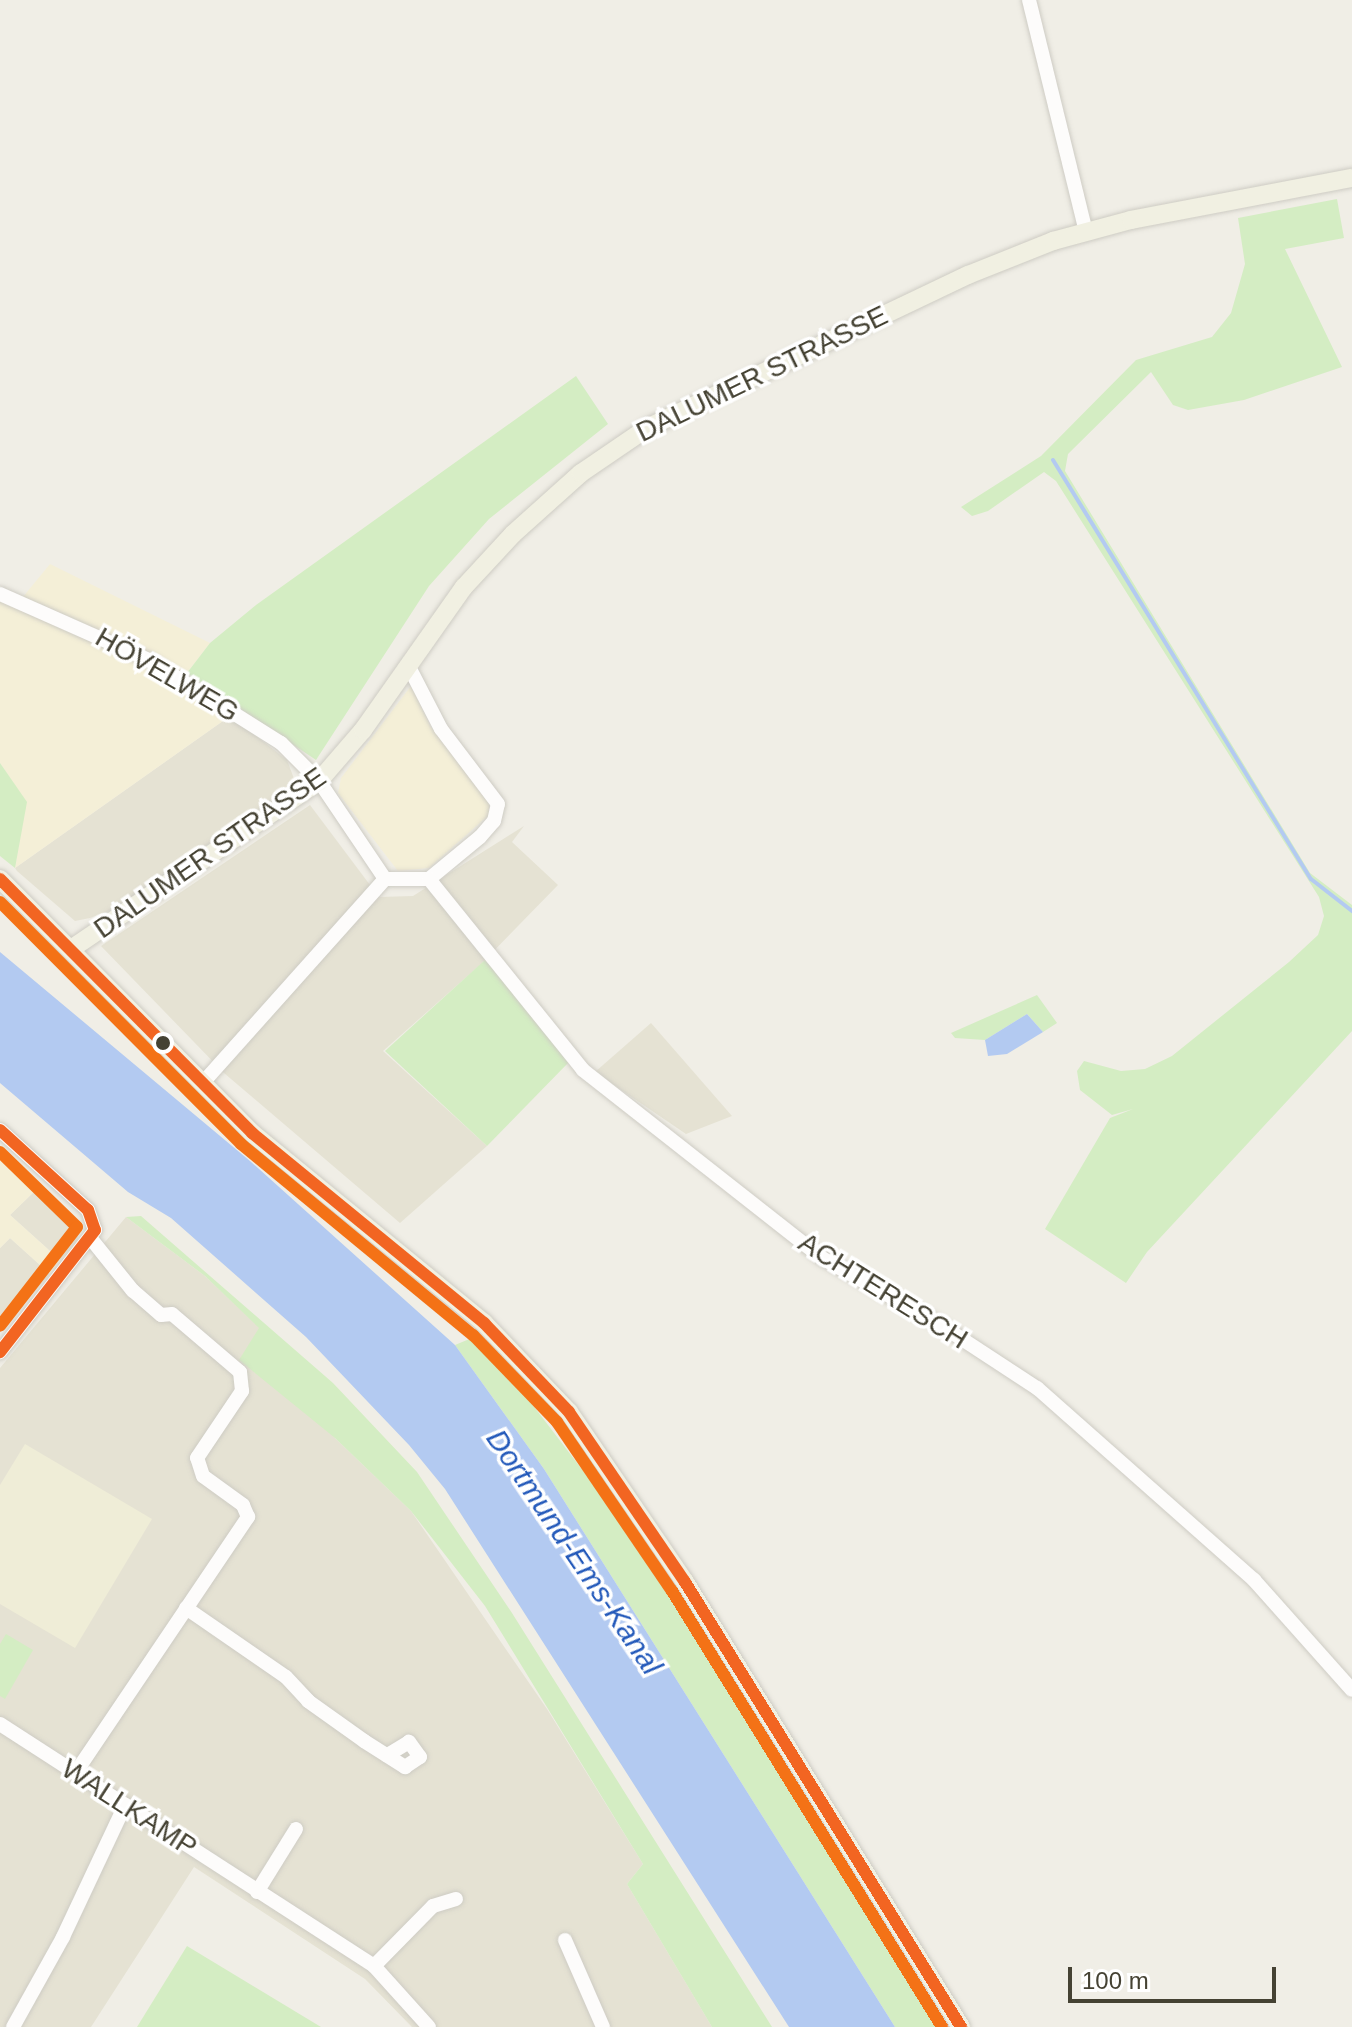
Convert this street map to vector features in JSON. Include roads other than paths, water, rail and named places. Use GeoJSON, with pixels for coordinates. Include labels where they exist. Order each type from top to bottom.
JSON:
{"type":"FeatureCollection","features":[{"type":"Feature","properties":{"kind":"main road","name":"DALUMER STRASSE"},"geometry":{"type":"LineString","coordinates":[[71,949],[319,781],[464,587],[524,523],[581,473],[647,428],[968,275],[1086,232],[1352,178]]}},
{"type":"Feature","properties":{"kind":"main road"},"geometry":{"type":"LineString","coordinates":[[0,879],[252,1133],[484,1323],[569,1412],[654,1533],[961,2027]]}},
{"type":"Feature","properties":{"kind":"street"},"geometry":{"type":"LineString","coordinates":[[1029,0],[1086,232]]}},
{"type":"Feature","properties":{"kind":"street","name":"HÖVELWEG"},"geometry":{"type":"LineString","coordinates":[[0,594],[91,631],[195,687],[281,743],[319,781],[385,879]]}},
{"type":"Feature","properties":{"kind":"street"},"geometry":{"type":"LineString","coordinates":[[202,1084],[385,879],[429,879],[480,837],[494,821],[498,804],[441,729],[408,665]]}},
{"type":"Feature","properties":{"kind":"street","name":"ACHTERESCH"},"geometry":{"type":"LineString","coordinates":[[429,879],[583,1070],[822,1258],[936,1322],[1037,1388],[1254,1580],[1352,1690]]}},
{"type":"Feature","properties":{"kind":"street"},"geometry":{"type":"LineString","coordinates":[[0,1130],[88,1210],[94,1219],[92,1240],[0,1352]]}},
{"type":"Feature","properties":{"kind":"street"},"geometry":{"type":"LineString","coordinates":[[76,1772],[248,1517],[243,1505],[203,1476],[197,1458],[242,1391],[240,1372],[172,1314],[161,1315],[133,1291],[110,1255],[92,1240]]}},
{"type":"Feature","properties":{"kind":"street"},"geometry":{"type":"LineString","coordinates":[[186,1608],[387,1755]]}},
{"type":"Feature","properties":{"kind":"street","name":"WALLKAMP"},"geometry":{"type":"LineString","coordinates":[[0,1724],[374,1966],[429,2027]]}},
{"type":"Feature","properties":{"kind":"street"},"geometry":{"type":"LineString","coordinates":[[13,2027],[63,1937],[125,1805]]}},
{"type":"Feature","properties":{"kind":"street"},"geometry":{"type":"LineString","coordinates":[[257,1892],[296,1829]]}},
{"type":"Feature","properties":{"kind":"street"},"geometry":{"type":"LineString","coordinates":[[374,1966],[433,1906],[456,1899]]}},
{"type":"Feature","properties":{"kind":"street"},"geometry":{"type":"LineString","coordinates":[[565,1940],[603,2027]]}},
{"type":"Feature","properties":{"kind":"water","name":"Dortmund-Ems-Kanal"},"geometry":{"type":"Polygon","coordinates":[[[0,952],[250,1161],[455,1345],[544,1469],[895,2027],[789,2027],[445,1489],[409,1445],[306,1337],[171,1218],[128,1192],[0,1083],[0,952]]]}},
{"type":"Feature","properties":{"kind":"water"},"geometry":{"type":"Polygon","coordinates":[[[1027,1014],[1043,1032],[1007,1054],[988,1056],[985,1040],[1027,1014]]]}},
{"type":"Feature","properties":{"kind":"waterway"},"geometry":{"type":"LineString","coordinates":[[1053,460],[1311,879],[1352,911]]}}]}
